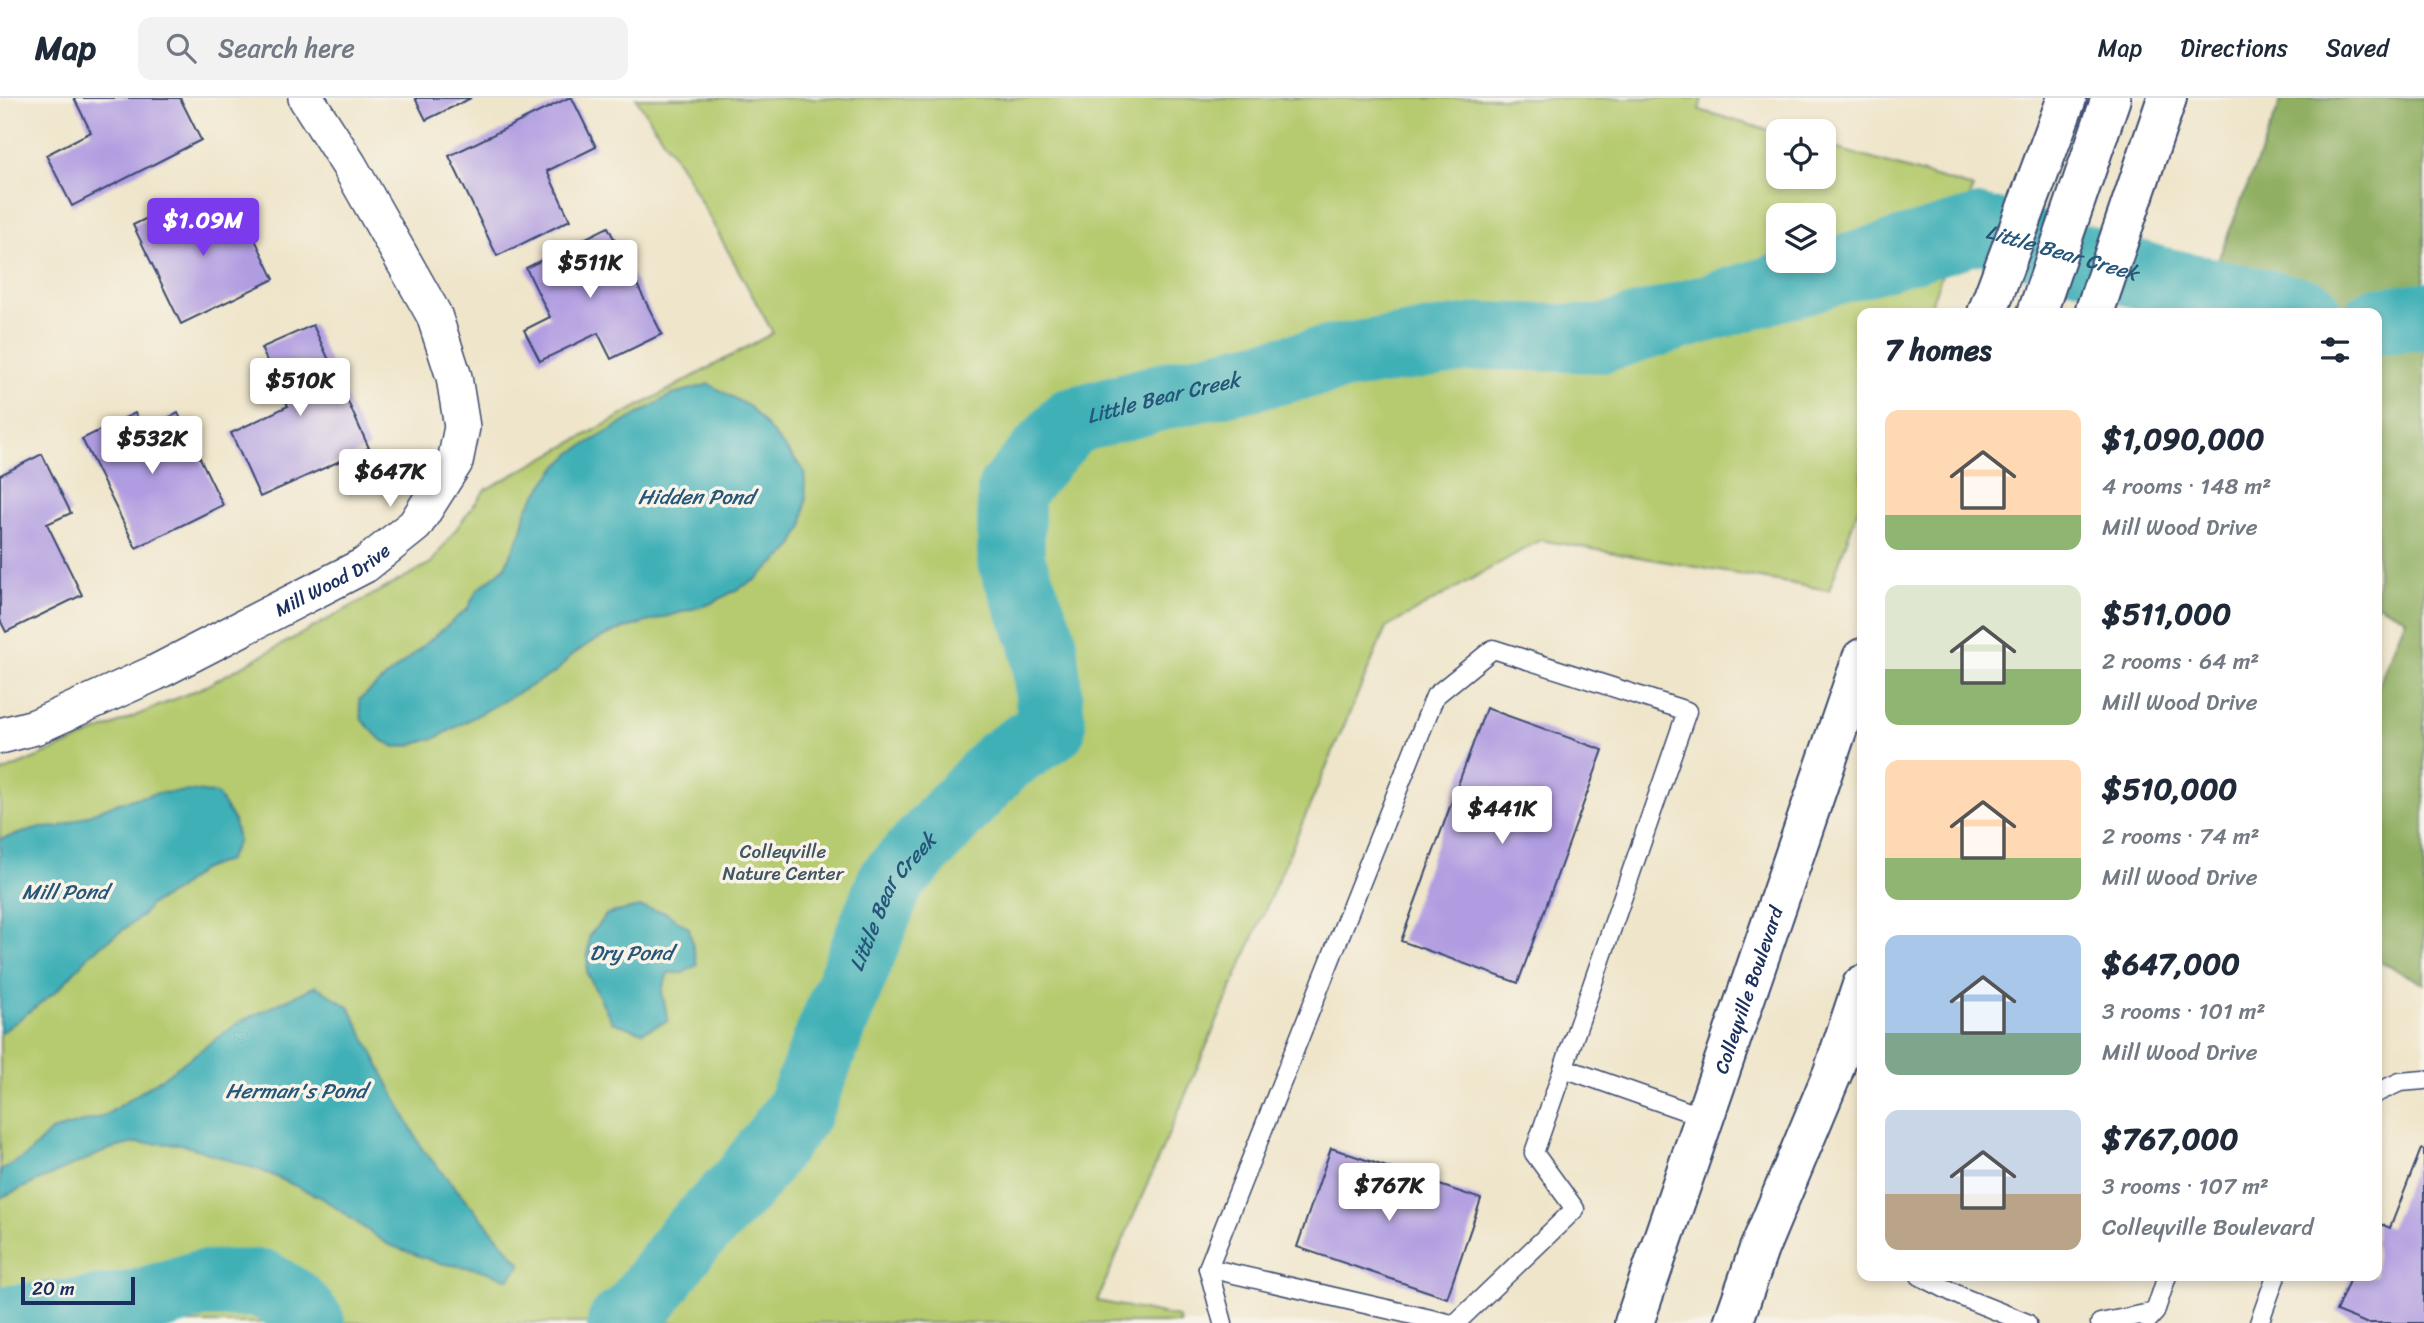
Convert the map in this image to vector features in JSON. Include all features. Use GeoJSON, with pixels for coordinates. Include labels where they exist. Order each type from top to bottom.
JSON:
{"type":"FeatureCollection","features":[{"type":"Feature","properties":{"kind":"main road"},"geometry":{"type":"LineString","coordinates":[[1989,308],[2067,98]]}},
{"type":"Feature","properties":{"kind":"main road"},"geometry":{"type":"LineString","coordinates":[[2039,308],[2111,98]]}},
{"type":"Feature","properties":{"kind":"main road"},"geometry":{"type":"LineString","coordinates":[[2096,308],[2167,98]]}},
{"type":"Feature","properties":{"kind":"main road","name":"Colleyville Boulevard"},"geometry":{"type":"LineString","coordinates":[[1634,1323],[1857,672]]}},
{"type":"Feature","properties":{"kind":"main road"},"geometry":{"type":"LineString","coordinates":[[1733,1323],[1759,1249],[1842,1068],[1857,1006]]}},
{"type":"Feature","properties":{"kind":"street","name":"Mill Wood Drive"},"geometry":{"type":"LineString","coordinates":[[0,736],[35,727],[155,673],[365,565],[415,525],[455,462],[462,427],[454,377],[434,315],[349,165],[306,98]]}},
{"type":"Feature","properties":{"kind":"lane"},"geometry":{"type":"LineString","coordinates":[[1223,1323],[1208,1268],[1435,696],[1493,649],[1686,711],[1534,1153],[1575,1209],[1456,1323]]}},
{"type":"Feature","properties":{"kind":"lane"},"geometry":{"type":"LineString","coordinates":[[1564,1068],[1703,1117]]}},
{"type":"Feature","properties":{"kind":"lane"},"geometry":{"type":"LineString","coordinates":[[2382,1090],[2400,1082],[2424,1080]]}},
{"type":"Feature","properties":{"kind":"lane"},"geometry":{"type":"LineString","coordinates":[[1208,1268],[1448,1323]]}},
{"type":"Feature","properties":{"kind":"lane"},"geometry":{"type":"LineString","coordinates":[[1930,1281],[2027,1323]]}},
{"type":"Feature","properties":{"kind":"lane"},"geometry":{"type":"LineString","coordinates":[[2100,1323],[2150,1317],[2165,1281]]}},
{"type":"Feature","properties":{"kind":"lane"},"geometry":{"type":"LineString","coordinates":[[2259,1323],[2274,1281]]}},
{"type":"Feature","properties":{"kind":"green space","name":"Colleyville Nature Center"},"geometry":{"type":"Polygon","coordinates":[[[636,98],[1702,98],[1699,110],[1766,130],[1766,189],[1836,189],[1836,148],[1973,188],[1930,308],[1857,308],[1857,512],[1829,590],[1540,540],[1386,628],[1097,1301],[1178,1317],[1180,1323],[0,1323],[0,773],[206,686],[431,563],[485,490],[773,333],[685,173],[636,98]]]}},
{"type":"Feature","properties":{"kind":"green space"},"geometry":{"type":"Polygon","coordinates":[[[2282,98],[2424,98],[2424,984],[2382,963],[2382,676],[2406,618],[2382,606],[2382,308],[2199,308],[2282,98]]]}},
{"type":"Feature","properties":{"kind":"water","name":"Hidden Pond"},"geometry":{"type":"Polygon","coordinates":[[[709,384],[750,407],[804,470],[806,497],[803,526],[791,549],[755,580],[710,604],[616,631],[590,643],[571,656],[556,672],[438,737],[396,747],[381,740],[362,720],[359,700],[468,608],[477,590],[504,568],[522,531],[527,508],[555,469],[573,452],[671,395],[709,384]]]}},
{"type":"Feature","properties":{"kind":"water","name":"Mill Pond"},"geometry":{"type":"Polygon","coordinates":[[[195,791],[217,794],[234,821],[238,841],[228,860],[201,870],[176,891],[150,905],[142,916],[91,953],[60,988],[0,1034],[0,839],[40,828],[60,827],[136,798],[158,793],[195,791]]]}},
{"type":"Feature","properties":{"kind":"water","name":"Dry Pond"},"geometry":{"type":"Polygon","coordinates":[[[639,907],[665,912],[689,928],[697,965],[683,973],[668,973],[662,991],[668,1021],[642,1032],[612,1022],[587,973],[589,936],[607,914],[639,907]]]}},
{"type":"Feature","properties":{"kind":"water","name":"Herman's Pond"},"geometry":{"type":"Polygon","coordinates":[[[316,986],[349,1007],[422,1149],[521,1264],[509,1279],[478,1269],[438,1263],[387,1244],[322,1198],[265,1172],[181,1144],[135,1143],[110,1149],[0,1198],[0,1171],[27,1155],[51,1131],[104,1116],[239,1022],[316,986]]]}},
{"type":"Feature","properties":{"kind":"building"},"geometry":{"type":"Polygon","coordinates":[[[74,98],[180,98],[201,140],[72,206],[46,155],[91,132],[74,98]]]}},
{"type":"Feature","properties":{"kind":"building"},"geometry":{"type":"Polygon","coordinates":[[[415,98],[471,98],[426,120],[415,98]]]}},
{"type":"Feature","properties":{"kind":"building"},"geometry":{"type":"Polygon","coordinates":[[[572,98],[596,147],[547,171],[570,220],[497,256],[449,156],[572,98]]]}},
{"type":"Feature","properties":{"kind":"building"},"geometry":{"type":"Polygon","coordinates":[[[180,202],[191,224],[237,202],[274,279],[181,324],[133,225],[180,202]]]}},
{"type":"Feature","properties":{"kind":"building"},"geometry":{"type":"Polygon","coordinates":[[[608,227],[662,334],[611,359],[598,333],[540,361],[524,330],[550,317],[526,268],[608,227]]]}},
{"type":"Feature","properties":{"kind":"building"},"geometry":{"type":"Polygon","coordinates":[[[313,325],[369,448],[260,497],[231,433],[288,406],[261,348],[313,325]]]}},
{"type":"Feature","properties":{"kind":"building"},"geometry":{"type":"Polygon","coordinates":[[[135,413],[144,430],[178,413],[223,505],[136,548],[82,439],[135,413]]]}},
{"type":"Feature","properties":{"kind":"building"},"geometry":{"type":"Polygon","coordinates":[[[42,454],[71,513],[47,524],[82,595],[6,632],[0,620],[0,475],[42,454]]]}},
{"type":"Feature","properties":{"kind":"building"},"geometry":{"type":"Polygon","coordinates":[[[1486,708],[1603,750],[1518,983],[1401,941],[1486,708]]]}},
{"type":"Feature","properties":{"kind":"building"},"geometry":{"type":"Polygon","coordinates":[[[1331,1148],[1481,1199],[1447,1298],[1297,1247],[1331,1148]]]}},
{"type":"Feature","properties":{"kind":"building"},"geometry":{"type":"Polygon","coordinates":[[[2421,1149],[2424,1150],[2424,1323],[2366,1323],[2336,1311],[2349,1281],[2382,1281],[2382,1225],[2390,1228],[2421,1149]]]}},
{"type":"Feature","properties":{"kind":"waterway","name":"Little Bear Creek"},"geometry":{"type":"LineString","coordinates":[[621,1323],[633,1315],[685,1244],[745,1182],[799,1110],[891,881],[1001,762],[1052,728],[1043,641],[1011,561],[1011,490],[1071,421],[1168,395],[1337,358],[1483,336],[1601,339],[1980,229],[2158,280],[2286,308]]}},
{"type":"Feature","properties":{"kind":"waterway","name":"Little Bear Creek"},"geometry":{"type":"LineString","coordinates":[[2382,320],[2424,316]]}},
{"type":"Feature","properties":{"kind":"waterway","name":"Little Bear Creek"},"geometry":{"type":"LineString","coordinates":[[0,1323],[6,1319],[136,1304],[200,1284],[262,1283],[293,1302],[311,1323]]}}]}
